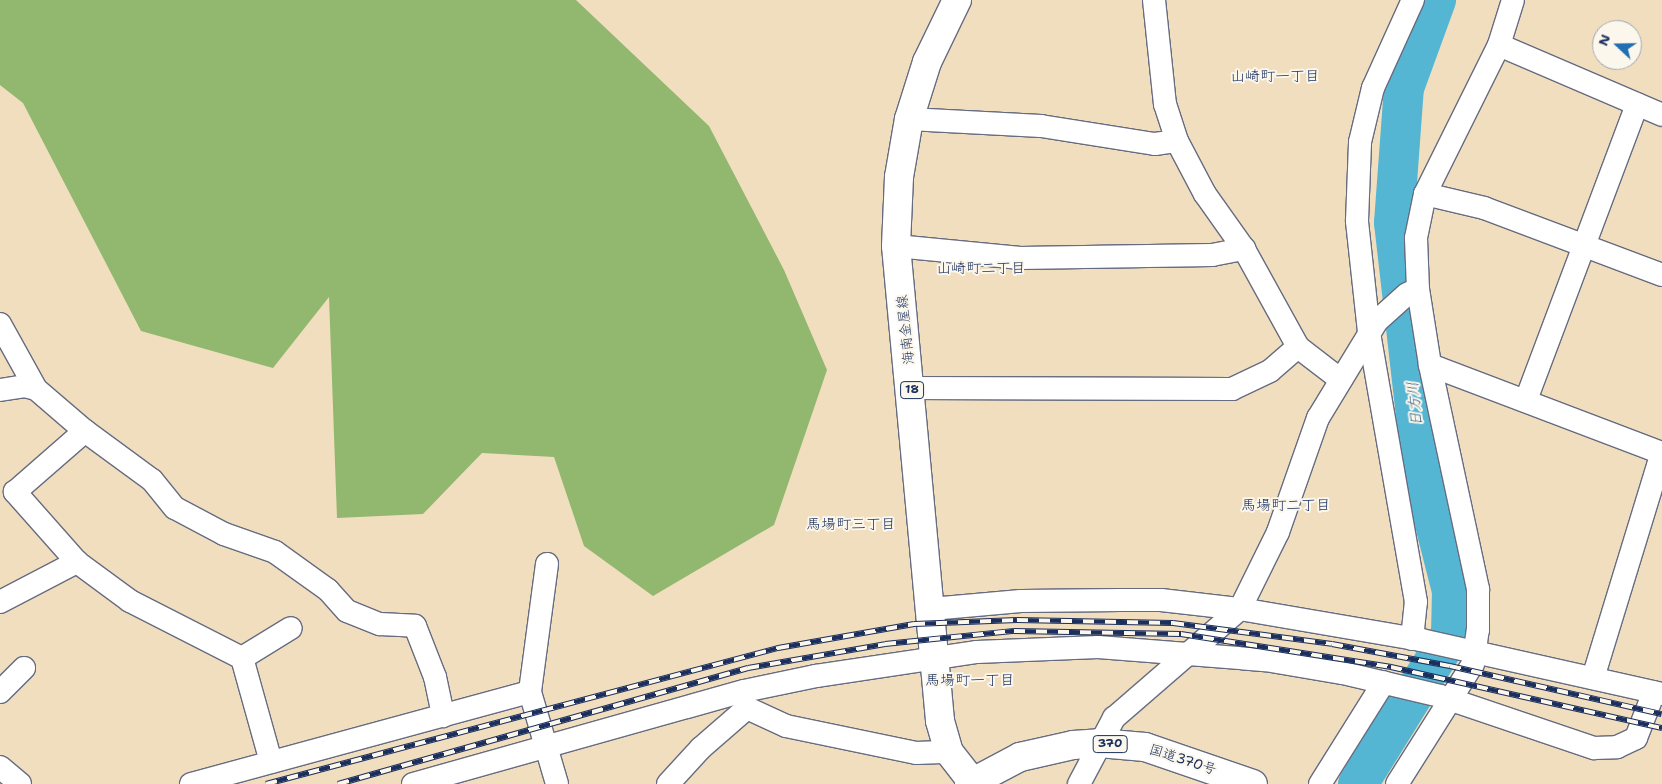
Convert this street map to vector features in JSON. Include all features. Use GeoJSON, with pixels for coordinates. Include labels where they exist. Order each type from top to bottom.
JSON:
{"type":"FeatureCollection","features":[{"type":"Feature","properties":{"kind":"main road","name":"海南金屋線"},"geometry":{"type":"LineString","coordinates":[[956,0],[927,62],[909,119],[899,177],[896,246],[912,388],[940,722],[950,752],[970,782]]}},
{"type":"Feature","properties":{"kind":"main road","name":"国道370号"},"geometry":{"type":"LineString","coordinates":[[970,782],[1020,757],[1073,745],[1099,743],[1145,747],[1254,784]]}},
{"type":"Feature","properties":{"kind":"street"},"geometry":{"type":"LineString","coordinates":[[1154,0],[1165,104],[1178,141],[1206,194],[1244,249],[1298,347],[1341,380]]}},
{"type":"Feature","properties":{"kind":"street"},"geometry":{"type":"LineString","coordinates":[[1414,0],[1372,88],[1360,142],[1357,221],[1416,602],[1417,640]]}},
{"type":"Feature","properties":{"kind":"street"},"geometry":{"type":"LineString","coordinates":[[1397,784],[1446,698],[1473,664],[1469,651],[1478,589],[1413,292],[1416,238],[1425,194],[1498,45],[1513,0]]}},
{"type":"Feature","properties":{"kind":"street"},"geometry":{"type":"LineString","coordinates":[[1498,45],[1662,115]]}},
{"type":"Feature","properties":{"kind":"street"},"geometry":{"type":"LineString","coordinates":[[1526,400],[1637,104]]}},
{"type":"Feature","properties":{"kind":"street"},"geometry":{"type":"LineString","coordinates":[[909,119],[1041,126],[1155,144],[1178,141]]}},
{"type":"Feature","properties":{"kind":"street"},"geometry":{"type":"LineString","coordinates":[[1425,194],[1484,208],[1583,247],[1662,275]]}},
{"type":"Feature","properties":{"kind":"street"},"geometry":{"type":"LineString","coordinates":[[896,246],[1020,258],[1212,255],[1244,249]]}},
{"type":"Feature","properties":{"kind":"street"},"geometry":{"type":"LineString","coordinates":[[1079,784],[1099,743],[1114,718],[1240,609],[1278,532],[1318,418],[1373,327],[1413,292]]}},
{"type":"Feature","properties":{"kind":"street"},"geometry":{"type":"LineString","coordinates":[[0,324],[36,389],[85,431],[152,480],[175,508],[224,534],[275,552],[328,590],[347,611],[380,624],[415,626],[435,677],[443,716]]}},
{"type":"Feature","properties":{"kind":"street"},"geometry":{"type":"LineString","coordinates":[[912,388],[1232,388],[1270,371],[1298,347]]}},
{"type":"Feature","properties":{"kind":"street"},"geometry":{"type":"LineString","coordinates":[[1430,364],[1662,453],[1593,678]]}},
{"type":"Feature","properties":{"kind":"street"},"geometry":{"type":"LineString","coordinates":[[0,390],[25,386],[36,389]]}},
{"type":"Feature","properties":{"kind":"street"},"geometry":{"type":"LineString","coordinates":[[85,431],[15,492],[77,562],[130,601],[242,658],[271,762]]}},
{"type":"Feature","properties":{"kind":"street"},"geometry":{"type":"LineString","coordinates":[[0,602],[77,562]]}},
{"type":"Feature","properties":{"kind":"street"},"geometry":{"type":"LineString","coordinates":[[547,564],[530,692],[554,783]]}},
{"type":"Feature","properties":{"kind":"street"},"geometry":{"type":"LineString","coordinates":[[413,784],[546,747],[935,656],[1040,648],[1190,652],[1265,660],[1392,684],[1446,698],[1564,740],[1594,748],[1617,747],[1636,738],[1658,693],[1417,640],[1240,609],[1161,600],[1121,600],[1021,601],[931,609]]}},
{"type":"Feature","properties":{"kind":"street"},"geometry":{"type":"LineString","coordinates":[[242,658],[291,628]]}},
{"type":"Feature","properties":{"kind":"street"},"geometry":{"type":"LineString","coordinates":[[0,692],[24,668]]}},
{"type":"Feature","properties":{"kind":"street"},"geometry":{"type":"LineString","coordinates":[[1320,784],[1392,684]]}},
{"type":"Feature","properties":{"kind":"street"},"geometry":{"type":"LineString","coordinates":[[191,784],[530,692]]}},
{"type":"Feature","properties":{"kind":"street"},"geometry":{"type":"LineString","coordinates":[[745,699],[786,726],[916,753],[950,752]]}},
{"type":"Feature","properties":{"kind":"street"},"geometry":{"type":"LineString","coordinates":[[668,784],[745,699]]}},
{"type":"Feature","properties":{"kind":"street"},"geometry":{"type":"LineString","coordinates":[[0,767],[20,784]]}},
{"type":"Feature","properties":{"kind":"green space"},"geometry":{"type":"Polygon","coordinates":[[[0,0],[576,0],[709,126],[784,270],[827,370],[774,525],[653,596],[584,546],[554,457],[482,453],[423,514],[337,518],[329,297],[273,368],[141,331],[23,103],[0,85],[0,0]]]}},
{"type":"Feature","properties":{"kind":"waterway","name":"日方川"},"geometry":{"type":"LineString","coordinates":[[1358,784],[1451,634],[1452,591],[1423,477],[1394,223],[1404,88],[1436,0]]}},
{"type":"Feature","properties":{"kind":"railway"},"geometry":{"type":"LineString","coordinates":[[266,784],[778,648],[914,624],[1017,620],[1173,623],[1332,644],[1450,666],[1662,714]]}},
{"type":"Feature","properties":{"kind":"railway"},"geometry":{"type":"LineString","coordinates":[[338,784],[748,668],[885,644],[1014,631],[1181,634],[1391,667],[1662,728]]}},
{"type":"Feature","properties":{"kind":"district","name":"山崎町一丁目"},"geometry":{"type":"Point","coordinates":[1275,77]}},
{"type":"Feature","properties":{"kind":"district","name":"山崎町二丁目"},"geometry":{"type":"Point","coordinates":[981,269]}},
{"type":"Feature","properties":{"kind":"district","name":"馬場町二丁目"},"geometry":{"type":"Point","coordinates":[1286,506]}},
{"type":"Feature","properties":{"kind":"district","name":"馬場町三丁目"},"geometry":{"type":"Point","coordinates":[851,525]}},
{"type":"Feature","properties":{"kind":"district","name":"馬場町一丁目"},"geometry":{"type":"Point","coordinates":[970,681]}}]}
